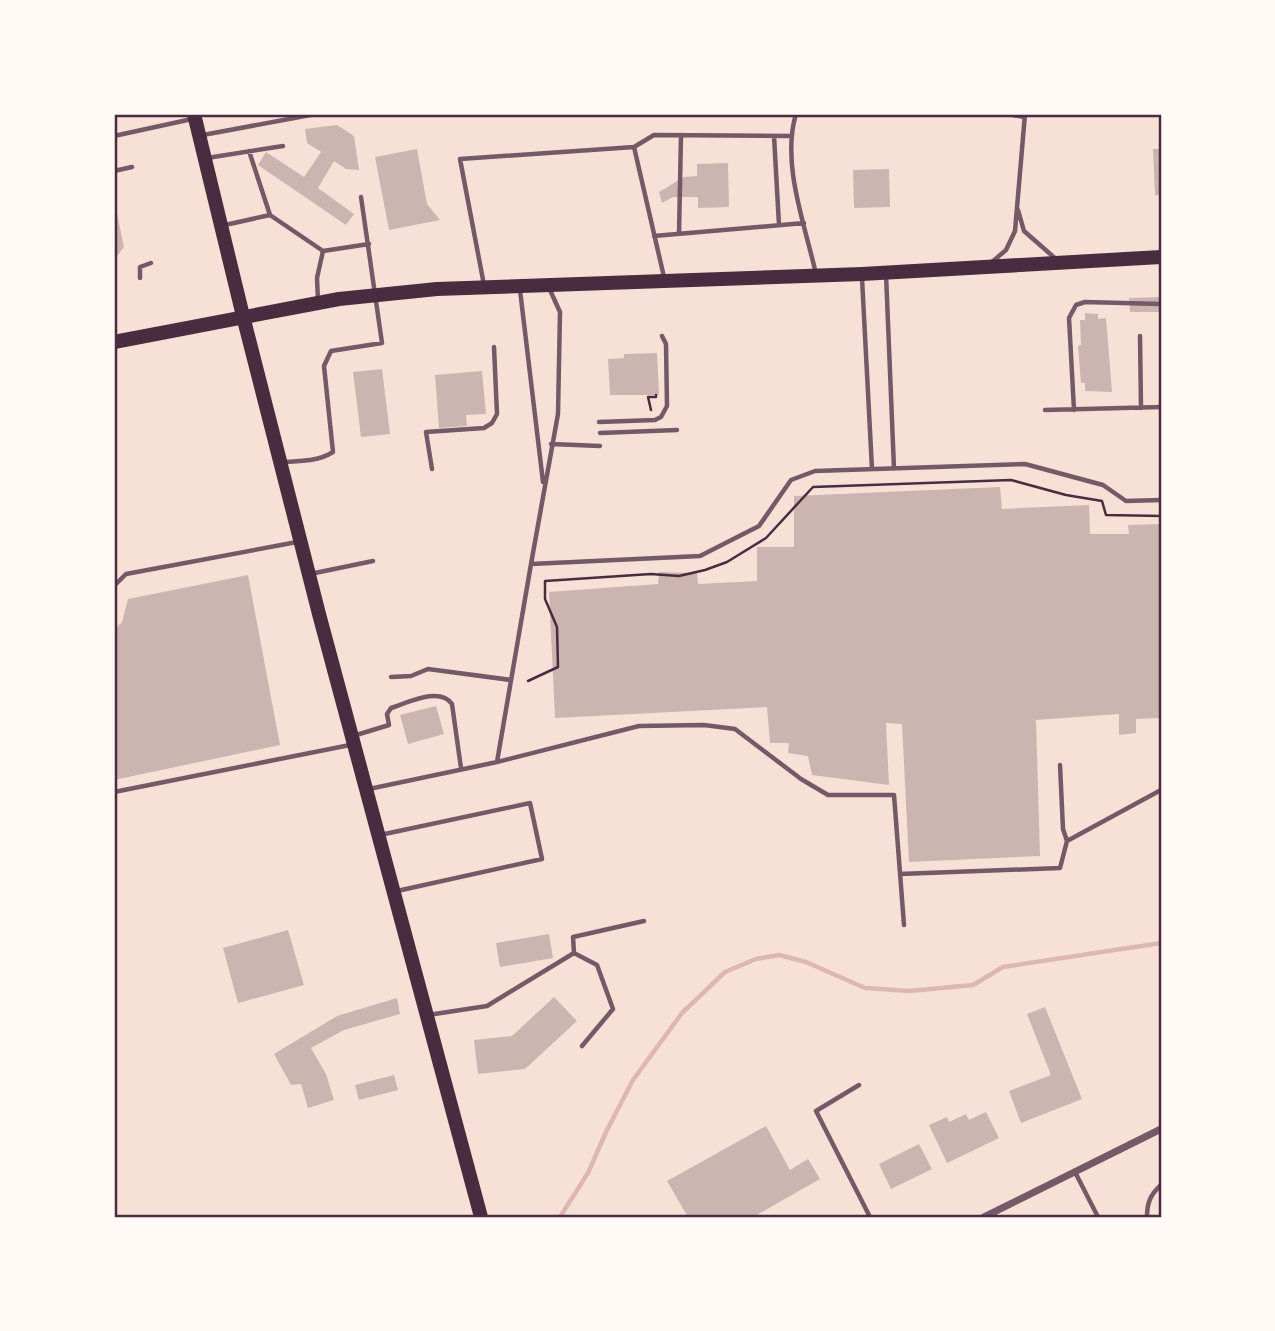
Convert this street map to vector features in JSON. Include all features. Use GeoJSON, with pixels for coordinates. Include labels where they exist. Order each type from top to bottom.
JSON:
{"type":"FeatureCollection","features":[{"type":"Feature","properties":{"kind":"main road"},"geometry":{"type":"LineString","coordinates":[[194,116],[309,574],[481,1217]]}},
{"type":"Feature","properties":{"kind":"main road"},"geometry":{"type":"LineString","coordinates":[[114,342],[318,303],[375,295],[484,286],[862,274],[1161,257]]}},
{"type":"Feature","properties":{"kind":"street"},"geometry":{"type":"LineString","coordinates":[[984,1217],[1161,1129]]}},
{"type":"Feature","properties":{"kind":"lane"},"geometry":{"type":"LineString","coordinates":[[199,136],[316,114]]}},
{"type":"Feature","properties":{"kind":"lane"},"geometry":{"type":"LineString","coordinates":[[796,114],[790,158],[816,275]]}},
{"type":"Feature","properties":{"kind":"lane"},"geometry":{"type":"LineString","coordinates":[[986,268],[1006,250],[1015,231],[1025,116],[1007,114]]}},
{"type":"Feature","properties":{"kind":"lane"},"geometry":{"type":"LineString","coordinates":[[114,136],[194,116]]}},
{"type":"Feature","properties":{"kind":"lane"},"geometry":{"type":"LineString","coordinates":[[484,286],[460,159],[634,147],[654,135],[791,136]]}},
{"type":"Feature","properties":{"kind":"lane"},"geometry":{"type":"LineString","coordinates":[[679,234],[681,135]]}},
{"type":"Feature","properties":{"kind":"lane"},"geometry":{"type":"LineString","coordinates":[[774,136],[779,225]]}},
{"type":"Feature","properties":{"kind":"lane"},"geometry":{"type":"LineString","coordinates":[[204,158],[282,146]]}},
{"type":"Feature","properties":{"kind":"lane"},"geometry":{"type":"LineString","coordinates":[[634,147],[665,281]]}},
{"type":"Feature","properties":{"kind":"lane"},"geometry":{"type":"LineString","coordinates":[[249,151],[270,215],[323,251],[369,244]]}},
{"type":"Feature","properties":{"kind":"lane"},"geometry":{"type":"LineString","coordinates":[[114,171],[132,167]]}},
{"type":"Feature","properties":{"kind":"lane"},"geometry":{"type":"LineString","coordinates":[[280,462],[324,458],[333,452],[324,366],[328,354],[336,349],[382,342],[361,197]]}},
{"type":"Feature","properties":{"kind":"lane"},"geometry":{"type":"LineString","coordinates":[[1017,205],[1024,231],[1061,263]]}},
{"type":"Feature","properties":{"kind":"lane"},"geometry":{"type":"LineString","coordinates":[[220,226],[270,215]]}},
{"type":"Feature","properties":{"kind":"lane"},"geometry":{"type":"LineString","coordinates":[[654,236],[804,223]]}},
{"type":"Feature","properties":{"kind":"lane"},"geometry":{"type":"LineString","coordinates":[[318,303],[317,278],[323,251]]}},
{"type":"Feature","properties":{"kind":"lane"},"geometry":{"type":"LineString","coordinates":[[140,278],[140,267],[151,263]]}},
{"type":"Feature","properties":{"kind":"lane"},"geometry":{"type":"LineString","coordinates":[[886,272],[894,469]]}},
{"type":"Feature","properties":{"kind":"lane"},"geometry":{"type":"LineString","coordinates":[[862,274],[872,469]]}},
{"type":"Feature","properties":{"kind":"lane"},"geometry":{"type":"LineString","coordinates":[[519,285],[544,487]]}},
{"type":"Feature","properties":{"kind":"lane"},"geometry":{"type":"LineString","coordinates":[[497,762],[558,415],[560,312],[548,285]]}},
{"type":"Feature","properties":{"kind":"lane"},"geometry":{"type":"LineString","coordinates":[[1074,410],[1069,318],[1076,305],[1085,302],[1161,304]]}},
{"type":"Feature","properties":{"kind":"lane"},"geometry":{"type":"LineString","coordinates":[[599,422],[655,420],[665,412],[667,352],[662,336]]}},
{"type":"Feature","properties":{"kind":"lane"},"geometry":{"type":"LineString","coordinates":[[1140,336],[1142,408]]}},
{"type":"Feature","properties":{"kind":"lane"},"geometry":{"type":"LineString","coordinates":[[432,469],[426,432],[484,428],[492,423],[497,414],[494,346]]}},
{"type":"Feature","properties":{"kind":"lane"},"geometry":{"type":"LineString","coordinates":[[1045,410],[1161,407]]}},
{"type":"Feature","properties":{"kind":"lane"},"geometry":{"type":"LineString","coordinates":[[600,433],[677,430]]}},
{"type":"Feature","properties":{"kind":"lane"},"geometry":{"type":"LineString","coordinates":[[551,444],[600,446]]}},
{"type":"Feature","properties":{"kind":"lane"},"geometry":{"type":"LineString","coordinates":[[531,564],[699,556],[759,526],[791,480],[815,471],[1025,464],[1103,485],[1126,502],[1161,500]]}},
{"type":"Feature","properties":{"kind":"lane"},"geometry":{"type":"LineString","coordinates":[[114,586],[126,574],[301,542]]}},
{"type":"Feature","properties":{"kind":"lane"},"geometry":{"type":"LineString","coordinates":[[309,574],[373,561]]}},
{"type":"Feature","properties":{"kind":"lane"},"geometry":{"type":"LineString","coordinates":[[391,677],[411,676],[428,669],[511,680]]}},
{"type":"Feature","properties":{"kind":"lane"},"geometry":{"type":"LineString","coordinates":[[114,792],[354,740],[389,725],[387,714],[391,708],[437,695],[449,699],[452,704],[461,768]]}},
{"type":"Feature","properties":{"kind":"lane"},"geometry":{"type":"LineString","coordinates":[[367,789],[497,762],[639,726],[704,725],[735,729],[801,779],[828,795],[894,794],[904,925]]}},
{"type":"Feature","properties":{"kind":"lane"},"geometry":{"type":"LineString","coordinates":[[900,874],[1060,868],[1067,841],[1063,829],[1060,765]]}},
{"type":"Feature","properties":{"kind":"lane"},"geometry":{"type":"LineString","coordinates":[[1067,841],[1161,790]]}},
{"type":"Feature","properties":{"kind":"lane"},"geometry":{"type":"LineString","coordinates":[[379,835],[530,803],[542,859],[394,891]]}},
{"type":"Feature","properties":{"kind":"lane"},"geometry":{"type":"LineString","coordinates":[[574,953],[573,937],[644,921]]}},
{"type":"Feature","properties":{"kind":"lane"},"geometry":{"type":"LineString","coordinates":[[427,1015],[487,1006],[574,953]]}},
{"type":"Feature","properties":{"kind":"lane"},"geometry":{"type":"LineString","coordinates":[[574,953],[597,965],[613,1009],[582,1046]]}},
{"type":"Feature","properties":{"kind":"lane"},"geometry":{"type":"LineString","coordinates":[[859,1085],[816,1111],[870,1217]]}},
{"type":"Feature","properties":{"kind":"lane"},"geometry":{"type":"LineString","coordinates":[[1075,1172],[1098,1217]]}},
{"type":"Feature","properties":{"kind":"lane"},"geometry":{"type":"LineString","coordinates":[[1147,1217],[1147,1205],[1152,1194],[1161,1185]]}},
{"type":"Feature","properties":{"kind":"path"},"geometry":{"type":"LineString","coordinates":[[656,395],[648,397],[650,410],[665,412]]}},
{"type":"Feature","properties":{"kind":"path"},"geometry":{"type":"LineString","coordinates":[[528,681],[558,667],[557,627],[545,599],[545,581],[651,574],[679,576],[705,570],[727,562],[766,538],[813,487],[1010,480],[1102,501],[1106,515],[1161,516]]}},
{"type":"Feature","properties":{"kind":"building"},"geometry":{"type":"Polygon","coordinates":[[[337,125],[354,136],[359,170],[346,169],[334,161],[318,188],[354,214],[346,225],[258,165],[266,152],[304,177],[321,152],[307,143],[305,129],[337,125]]]}},
{"type":"Feature","properties":{"kind":"building"},"geometry":{"type":"Polygon","coordinates":[[[417,149],[427,204],[440,220],[389,230],[375,157],[417,149]]]}},
{"type":"Feature","properties":{"kind":"building"},"geometry":{"type":"Polygon","coordinates":[[[1153,149],[1161,149],[1161,195],[1155,195],[1153,149]]]}},
{"type":"Feature","properties":{"kind":"building"},"geometry":{"type":"Polygon","coordinates":[[[728,163],[729,207],[698,208],[698,197],[673,197],[662,203],[659,192],[684,177],[697,176],[697,164],[728,163]]]}},
{"type":"Feature","properties":{"kind":"building"},"geometry":{"type":"Polygon","coordinates":[[[889,169],[890,207],[854,208],[853,170],[889,169]]]}},
{"type":"Feature","properties":{"kind":"building"},"geometry":{"type":"Polygon","coordinates":[[[114,205],[124,247],[114,260],[114,205]]]}},
{"type":"Feature","properties":{"kind":"building"},"geometry":{"type":"Polygon","coordinates":[[[1161,297],[1161,312],[1130,312],[1129,298],[1161,297]]]}},
{"type":"Feature","properties":{"kind":"building"},"geometry":{"type":"Polygon","coordinates":[[[1085,313],[1098,314],[1098,319],[1106,318],[1112,392],[1085,391],[1085,383],[1081,383],[1078,346],[1081,345],[1080,320],[1085,320],[1085,313]]]}},
{"type":"Feature","properties":{"kind":"building"},"geometry":{"type":"Polygon","coordinates":[[[657,353],[659,395],[610,395],[608,359],[624,358],[624,354],[657,353]]]}},
{"type":"Feature","properties":{"kind":"building"},"geometry":{"type":"Polygon","coordinates":[[[382,369],[390,434],[361,437],[353,372],[382,369]]]}},
{"type":"Feature","properties":{"kind":"building"},"geometry":{"type":"Polygon","coordinates":[[[482,371],[486,414],[466,415],[467,426],[439,428],[435,375],[482,371]]]}},
{"type":"Feature","properties":{"kind":"building"},"geometry":{"type":"Polygon","coordinates":[[[1000,487],[1002,509],[1089,505],[1090,534],[1129,534],[1128,525],[1161,524],[1161,718],[1136,719],[1136,733],[1119,735],[1119,714],[1036,720],[1040,856],[909,862],[902,724],[886,723],[889,785],[812,775],[808,756],[788,753],[789,743],[770,743],[767,707],[555,718],[549,592],[658,584],[659,572],[697,573],[698,584],[757,581],[757,547],[794,547],[794,496],[1000,487]]]}},
{"type":"Feature","properties":{"kind":"building"},"geometry":{"type":"Polygon","coordinates":[[[248,575],[280,745],[114,780],[114,630],[122,622],[128,599],[248,575]]]}},
{"type":"Feature","properties":{"kind":"building"},"geometry":{"type":"Polygon","coordinates":[[[436,706],[444,734],[408,744],[400,715],[436,706]]]}},
{"type":"Feature","properties":{"kind":"building"},"geometry":{"type":"Polygon","coordinates":[[[288,930],[304,985],[238,1003],[223,948],[288,930]]]}},
{"type":"Feature","properties":{"kind":"building"},"geometry":{"type":"Polygon","coordinates":[[[549,934],[553,958],[500,967],[496,943],[549,934]]]}},
{"type":"Feature","properties":{"kind":"building"},"geometry":{"type":"Polygon","coordinates":[[[554,997],[577,1021],[525,1069],[478,1074],[474,1040],[512,1036],[554,997]]]}},
{"type":"Feature","properties":{"kind":"building"},"geometry":{"type":"Polygon","coordinates":[[[397,998],[400,1014],[344,1030],[311,1048],[326,1074],[334,1100],[308,1108],[301,1084],[291,1085],[274,1054],[337,1016],[397,998]]]}},
{"type":"Feature","properties":{"kind":"building"},"geometry":{"type":"Polygon","coordinates":[[[1045,1007],[1082,1099],[1021,1123],[1009,1091],[1051,1075],[1027,1014],[1045,1007]]]}},
{"type":"Feature","properties":{"kind":"building"},"geometry":{"type":"Polygon","coordinates":[[[394,1075],[398,1090],[359,1100],[355,1085],[394,1075]]]}},
{"type":"Feature","properties":{"kind":"building"},"geometry":{"type":"Polygon","coordinates":[[[986,1112],[999,1138],[947,1163],[929,1125],[947,1117],[949,1122],[966,1114],[969,1120],[986,1112]]]}},
{"type":"Feature","properties":{"kind":"building"},"geometry":{"type":"Polygon","coordinates":[[[766,1126],[790,1170],[808,1159],[820,1179],[753,1217],[688,1217],[667,1181],[766,1126]]]}},
{"type":"Feature","properties":{"kind":"building"},"geometry":{"type":"Polygon","coordinates":[[[919,1144],[932,1169],[891,1189],[879,1164],[919,1144]]]}},
{"type":"Feature","properties":{"kind":"waterway"},"geometry":{"type":"LineString","coordinates":[[560,1217],[588,1173],[633,1080],[682,1013],[725,972],[756,959],[779,955],[806,962],[865,988],[910,991],[973,985],[1003,967],[1161,943]]}}]}
